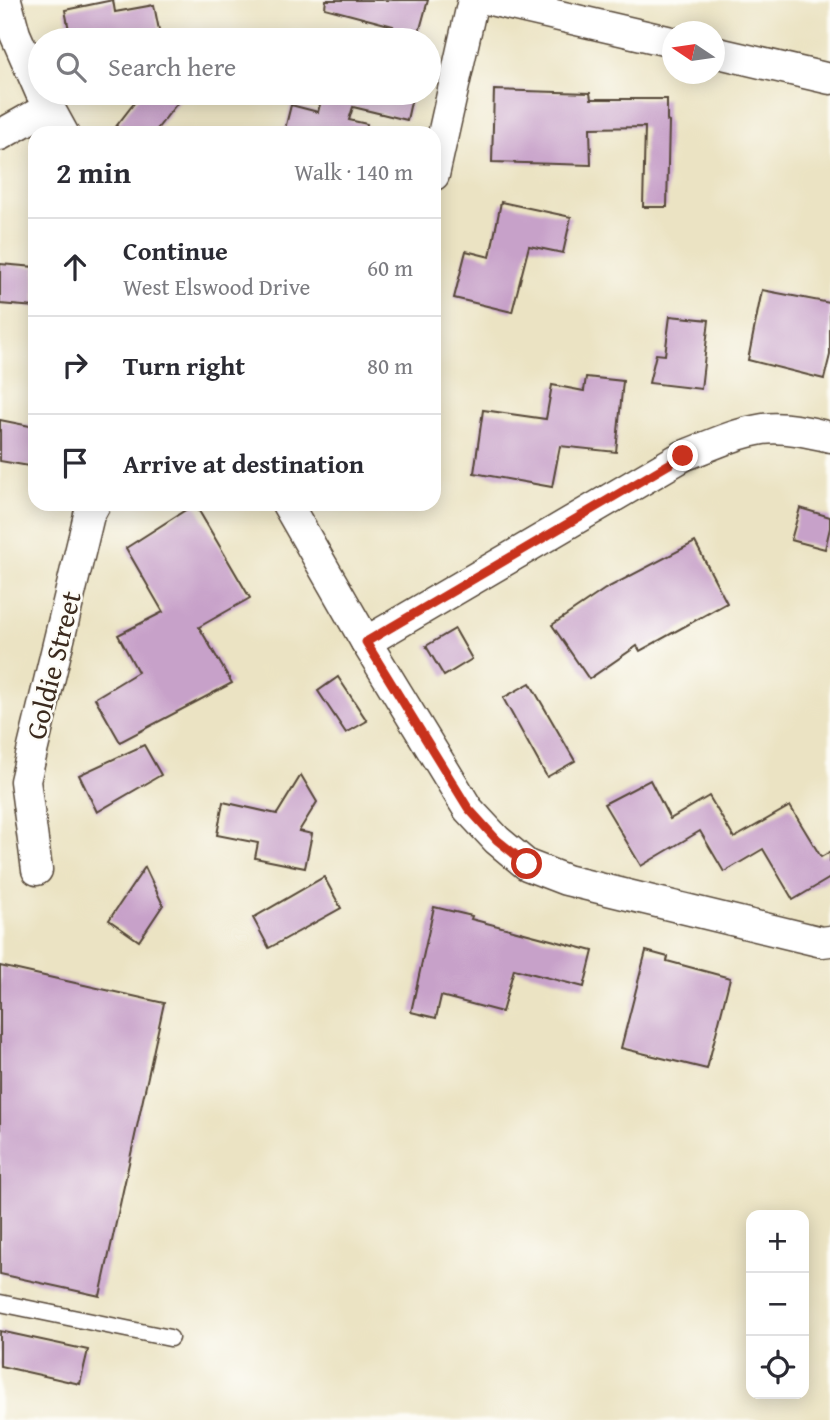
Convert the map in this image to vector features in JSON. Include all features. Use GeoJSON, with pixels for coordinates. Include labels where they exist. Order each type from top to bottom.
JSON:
{"type":"FeatureCollection","features":[{"type":"Feature","properties":{"kind":"street"},"geometry":{"type":"LineString","coordinates":[[3,0],[28,62]]}},
{"type":"Feature","properties":{"kind":"street"},"geometry":{"type":"LineString","coordinates":[[441,144],[473,0]]}},
{"type":"Feature","properties":{"kind":"street"},"geometry":{"type":"LineString","coordinates":[[490,0],[662,39]]}},
{"type":"Feature","properties":{"kind":"street"},"geometry":{"type":"LineString","coordinates":[[725,54],[830,79]]}},
{"type":"Feature","properties":{"kind":"street"},"geometry":{"type":"LineString","coordinates":[[0,135],[48,106]]}},
{"type":"Feature","properties":{"kind":"street"},"geometry":{"type":"LineString","coordinates":[[366,642],[683,456],[729,438],[765,429],[808,432],[830,437]]}},
{"type":"Feature","properties":{"kind":"street","name":"Goldie Street"},"geometry":{"type":"LineString","coordinates":[[37,870],[25,782],[92,511]]}},
{"type":"Feature","properties":{"kind":"street"},"geometry":{"type":"LineString","coordinates":[[291,511],[366,642],[468,808],[497,840],[527,864],[566,880],[822,942],[830,941]]}},
{"type":"Feature","properties":{"kind":"lane"},"geometry":{"type":"LineString","coordinates":[[0,1303],[170,1338]]}},
{"type":"Feature","properties":{"kind":"building"},"geometry":{"type":"Polygon","coordinates":[[[113,0],[115,12],[154,5],[159,28],[69,28],[65,10],[113,0]]]}},
{"type":"Feature","properties":{"kind":"building"},"geometry":{"type":"Polygon","coordinates":[[[326,0],[428,0],[420,28],[392,28],[325,8],[326,0]]]}},
{"type":"Feature","properties":{"kind":"building"},"geometry":{"type":"Polygon","coordinates":[[[494,90],[590,93],[591,99],[667,99],[667,207],[643,207],[645,127],[590,128],[591,165],[492,162],[494,90]]]}},
{"type":"Feature","properties":{"kind":"building"},"geometry":{"type":"Polygon","coordinates":[[[133,105],[176,105],[159,126],[116,126],[133,105]]]}},
{"type":"Feature","properties":{"kind":"building"},"geometry":{"type":"Polygon","coordinates":[[[291,105],[318,112],[320,105],[410,105],[407,120],[353,107],[349,120],[367,126],[286,126],[291,105]]]}},
{"type":"Feature","properties":{"kind":"building"},"geometry":{"type":"Polygon","coordinates":[[[501,202],[571,217],[563,253],[529,246],[512,312],[454,298],[466,251],[490,257],[501,202]]]}},
{"type":"Feature","properties":{"kind":"building"},"geometry":{"type":"Polygon","coordinates":[[[0,264],[28,266],[28,306],[0,304],[0,264]]]}},
{"type":"Feature","properties":{"kind":"building"},"geometry":{"type":"Polygon","coordinates":[[[762,290],[830,303],[830,355],[824,379],[748,360],[762,290]]]}},
{"type":"Feature","properties":{"kind":"building"},"geometry":{"type":"Polygon","coordinates":[[[670,316],[709,320],[701,389],[649,383],[656,354],[665,355],[670,316]]]}},
{"type":"Feature","properties":{"kind":"building"},"geometry":{"type":"Polygon","coordinates":[[[586,377],[623,381],[616,452],[560,446],[552,487],[474,473],[483,410],[546,419],[552,385],[584,391],[586,377]]]}},
{"type":"Feature","properties":{"kind":"building"},"geometry":{"type":"Polygon","coordinates":[[[0,420],[28,426],[28,466],[0,461],[0,420]]]}},
{"type":"Feature","properties":{"kind":"building"},"geometry":{"type":"Polygon","coordinates":[[[800,508],[830,517],[825,549],[791,540],[800,508]]]}},
{"type":"Feature","properties":{"kind":"building"},"geometry":{"type":"Polygon","coordinates":[[[184,511],[199,511],[250,598],[199,627],[232,683],[120,742],[95,698],[138,672],[118,635],[163,612],[126,548],[184,511]]]}},
{"type":"Feature","properties":{"kind":"building"},"geometry":{"type":"Polygon","coordinates":[[[695,542],[727,603],[640,651],[637,646],[589,679],[552,625],[605,589],[695,542]]]}},
{"type":"Feature","properties":{"kind":"building"},"geometry":{"type":"Polygon","coordinates":[[[455,629],[472,659],[444,676],[426,646],[455,629]]]}},
{"type":"Feature","properties":{"kind":"building"},"geometry":{"type":"Polygon","coordinates":[[[338,677],[367,721],[346,733],[318,691],[338,677]]]}},
{"type":"Feature","properties":{"kind":"building"},"geometry":{"type":"Polygon","coordinates":[[[530,683],[575,761],[547,777],[503,698],[530,683]]]}},
{"type":"Feature","properties":{"kind":"building"},"geometry":{"type":"Polygon","coordinates":[[[144,745],[161,775],[97,812],[79,775],[144,745]]]}},
{"type":"Feature","properties":{"kind":"building"},"geometry":{"type":"Polygon","coordinates":[[[301,775],[317,802],[299,831],[312,834],[305,868],[255,858],[258,843],[217,835],[223,802],[277,814],[301,775]]]}},
{"type":"Feature","properties":{"kind":"building"},"geometry":{"type":"Polygon","coordinates":[[[650,780],[670,819],[709,796],[734,838],[790,806],[821,857],[830,852],[830,878],[793,900],[763,849],[724,872],[700,831],[641,866],[604,804],[650,780]]]}},
{"type":"Feature","properties":{"kind":"building"},"geometry":{"type":"Polygon","coordinates":[[[145,867],[163,905],[139,941],[109,920],[145,867]]]}},
{"type":"Feature","properties":{"kind":"building"},"geometry":{"type":"Polygon","coordinates":[[[324,877],[341,908],[269,948],[253,918],[324,877]]]}},
{"type":"Feature","properties":{"kind":"building"},"geometry":{"type":"Polygon","coordinates":[[[434,907],[593,951],[584,987],[514,969],[502,1012],[441,996],[436,1018],[411,1012],[434,907]]]}},
{"type":"Feature","properties":{"kind":"building"},"geometry":{"type":"Polygon","coordinates":[[[646,951],[668,957],[667,961],[730,978],[707,1069],[621,1048],[646,951]]]}},
{"type":"Feature","properties":{"kind":"building"},"geometry":{"type":"Polygon","coordinates":[[[0,966],[164,1003],[100,1296],[0,1274],[0,966]]]}},
{"type":"Feature","properties":{"kind":"building"},"geometry":{"type":"Polygon","coordinates":[[[0,1331],[88,1350],[80,1384],[0,1366],[0,1331]]]}},
{"type":"Feature","properties":{"kind":"route"},"geometry":{"type":"LineString","coordinates":[[527,864],[497,840],[468,808],[366,642],[683,456]]}}]}
